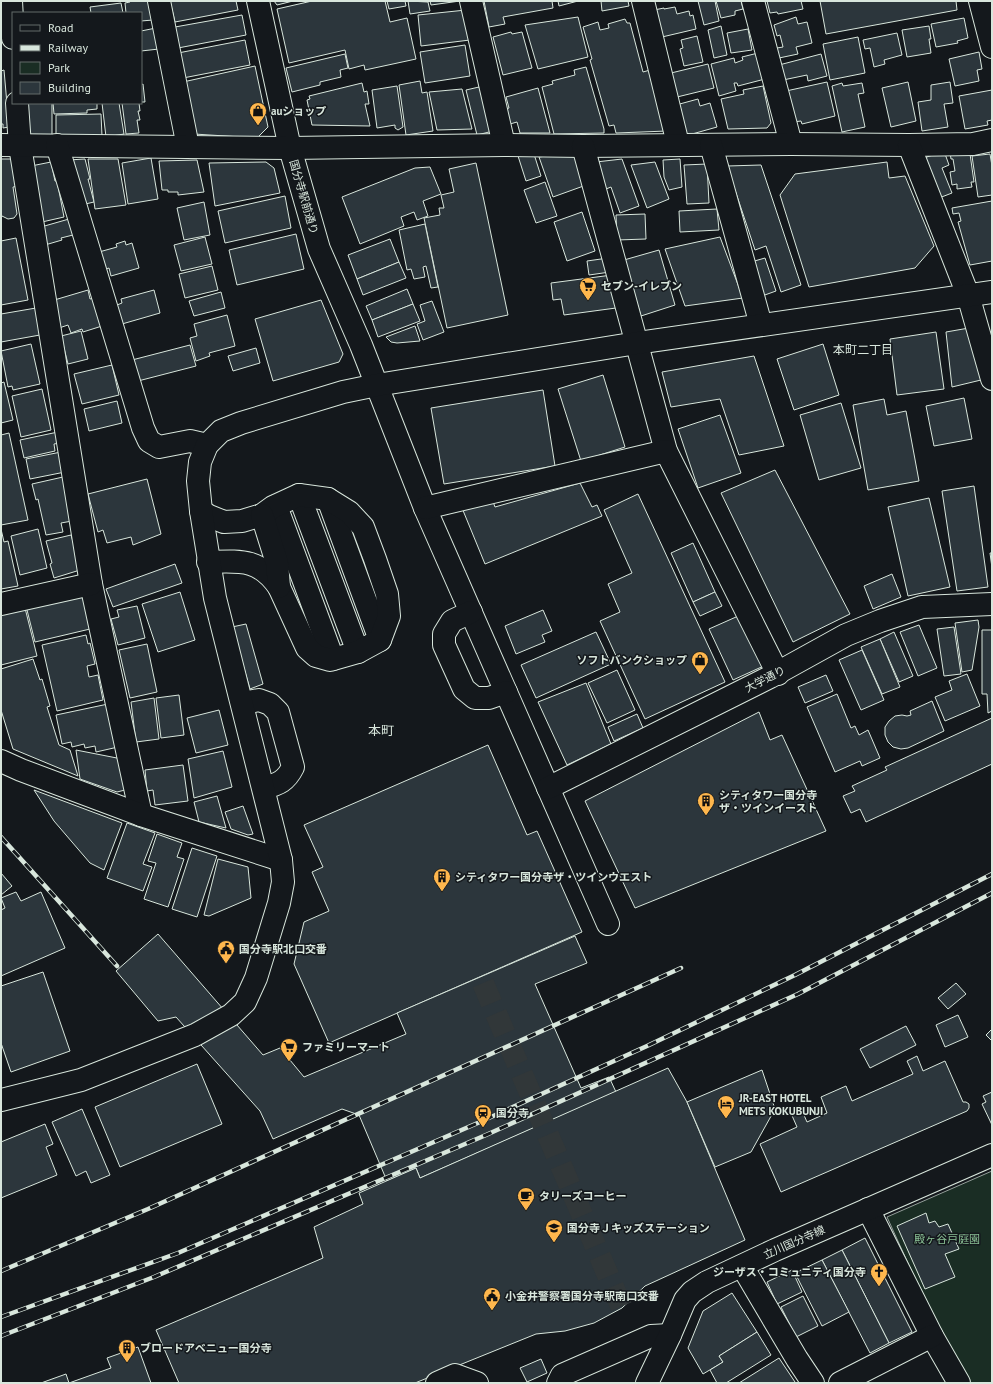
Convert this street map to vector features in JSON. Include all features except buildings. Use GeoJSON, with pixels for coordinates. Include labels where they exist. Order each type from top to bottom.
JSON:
{"type":"FeatureCollection","features":[{"type":"Feature","properties":{"kind":"street"},"geometry":{"type":"LineString","coordinates":[[11,1],[12,20]]}},
{"type":"Feature","properties":{"kind":"street"},"geometry":{"type":"LineString","coordinates":[[159,1],[188,147]]}},
{"type":"Feature","properties":{"kind":"street","name":"国分寺駅前通り"},"geometry":{"type":"LineString","coordinates":[[258,1],[290,148],[319,249],[361,345],[425,508],[608,924]]}},
{"type":"Feature","properties":{"kind":"street"},"geometry":{"type":"LineString","coordinates":[[471,1],[504,145]]}},
{"type":"Feature","properties":{"kind":"street"},"geometry":{"type":"LineString","coordinates":[[643,1],[678,144]]}},
{"type":"Feature","properties":{"kind":"street"},"geometry":{"type":"LineString","coordinates":[[752,1],[791,144]]}},
{"type":"Feature","properties":{"kind":"street"},"geometry":{"type":"LineString","coordinates":[[980,1],[992,47]]}},
{"type":"Feature","properties":{"kind":"street"},"geometry":{"type":"LineString","coordinates":[[17,104],[11,145],[91,584],[141,814]]}},
{"type":"Feature","properties":{"kind":"street"},"geometry":{"type":"LineString","coordinates":[[11,145],[290,148],[678,144],[910,145],[973,144],[992,140]]}},
{"type":"Feature","properties":{"kind":"street"},"geometry":{"type":"LineString","coordinates":[[57,145],[149,441],[159,447],[190,441],[207,445]]}},
{"type":"Feature","properties":{"kind":"street"},"geometry":{"type":"LineString","coordinates":[[711,145],[761,325]]}},
{"type":"Feature","properties":{"kind":"street"},"geometry":{"type":"LineString","coordinates":[[910,145],[968,295],[992,379]]}},
{"type":"Feature","properties":{"kind":"street"},"geometry":{"type":"LineString","coordinates":[[583,146],[666,451],[778,674]]}},
{"type":"Feature","properties":{"kind":"street"},"geometry":{"type":"LineString","coordinates":[[1,1100],[81,1080],[195,1036],[230,1016],[245,1002],[256,978],[280,903],[283,882],[281,860],[264,788],[215,598],[200,511],[198,481],[200,462],[207,445],[222,431],[241,423],[342,392],[377,385],[637,343],[992,292]]}},
{"type":"Feature","properties":{"kind":"street"},"geometry":{"type":"LineString","coordinates":[[425,508],[666,451]]}},
{"type":"Feature","properties":{"kind":"street"},"geometry":{"type":"LineString","coordinates":[[200,511],[224,522],[242,521],[299,496],[328,499],[349,512],[362,527],[387,594],[389,616],[380,640],[358,652],[334,659],[330,660],[316,656],[307,648],[279,587],[265,570],[249,562],[208,562]]}},
{"type":"Feature","properties":{"kind":"street"},"geometry":{"type":"LineString","coordinates":[[299,496],[358,652]]}},
{"type":"Feature","properties":{"kind":"street"},"geometry":{"type":"LineString","coordinates":[[269,510],[279,587]]}},
{"type":"Feature","properties":{"kind":"street"},"geometry":{"type":"LineString","coordinates":[[269,510],[334,659]]}},
{"type":"Feature","properties":{"kind":"street"},"geometry":{"type":"LineString","coordinates":[[1,604],[91,584]]}},
{"type":"Feature","properties":{"kind":"street","name":"大学通り"},"geometry":{"type":"LineString","coordinates":[[548,788],[778,674],[846,635],[880,621],[922,608],[992,604]]}},
{"type":"Feature","properties":{"kind":"street"},"geometry":{"type":"LineString","coordinates":[[471,612],[452,621],[444,634],[444,645],[464,690],[475,698],[489,698],[506,692]]}},
{"type":"Feature","properties":{"kind":"street"},"geometry":{"type":"LineString","coordinates":[[243,704],[259,700],[270,704],[278,712],[293,767],[288,776],[277,784],[264,788]]}},
{"type":"Feature","properties":{"kind":"street"},"geometry":{"type":"LineString","coordinates":[[1,761],[21,770],[141,814],[281,860]]}},
{"type":"Feature","properties":{"kind":"street","name":"立川国分寺線"},"geometry":{"type":"LineString","coordinates":[[649,1383],[685,1300],[692,1292],[707,1282],[775,1250],[992,1155]]}},
{"type":"Feature","properties":{"kind":"street"},"geometry":{"type":"LineString","coordinates":[[868,1209],[932,1336],[959,1383]]}},
{"type":"Feature","properties":{"kind":"street"},"geometry":{"type":"LineString","coordinates":[[742,1266],[797,1359],[814,1383]]}},
{"type":"Feature","properties":{"kind":"street"},"geometry":{"type":"LineString","coordinates":[[558,1383],[562,1375],[651,1336],[670,1335]]}},
{"type":"Feature","properties":{"kind":"street"},"geometry":{"type":"LineString","coordinates":[[840,1383],[932,1336]]}},
{"type":"Feature","properties":{"kind":"street"},"geometry":{"type":"LineString","coordinates":[[437,1383],[455,1375],[477,1383]]}},
{"type":"Feature","properties":{"kind":"green space","name":"殿ヶ谷戸庭園"},"geometry":{"type":"Polygon","coordinates":[[[992,1171],[992,1383],[969,1383],[922,1294],[887,1217],[992,1171]]]}},
{"type":"Feature","properties":{"kind":"tunnel"},"geometry":{"type":"LineString","coordinates":[[483,983],[622,1308]]}},
{"type":"Feature","properties":{"kind":"railway"},"geometry":{"type":"LineString","coordinates":[[1,837],[117,966]]}},
{"type":"Feature","properties":{"kind":"railway"},"geometry":{"type":"LineString","coordinates":[[1,1317],[178,1253],[480,1122],[647,1046],[795,975],[992,874]]}},
{"type":"Feature","properties":{"kind":"railway"},"geometry":{"type":"LineString","coordinates":[[1,1336],[154,1277],[486,1135],[798,994],[992,893]]}},
{"type":"Feature","properties":{"kind":"railway"},"geometry":{"type":"LineString","coordinates":[[1,1271],[148,1209],[681,968]]}},
{"type":"Feature","properties":{"kind":"place","name":"auショップ"},"geometry":{"type":"Point","coordinates":[258,126]}},
{"type":"Feature","properties":{"kind":"place","name":"セブン-イレブン"},"geometry":{"type":"Point","coordinates":[588,301]}},
{"type":"Feature","properties":{"kind":"place","name":"ソフトバンクショップ"},"geometry":{"type":"Point","coordinates":[700,675]}},
{"type":"Feature","properties":{"kind":"place","name":"シティタワー国分寺 ザ・ツインイースト"},"geometry":{"type":"Point","coordinates":[706,816]}},
{"type":"Feature","properties":{"kind":"place","name":"シティタワー国分寺ザ・ツインウエスト"},"geometry":{"type":"Point","coordinates":[442,892]}},
{"type":"Feature","properties":{"kind":"place","name":"国分寺駅北口交番"},"geometry":{"type":"Point","coordinates":[226,964]}},
{"type":"Feature","properties":{"kind":"place","name":"ファミリーマート"},"geometry":{"type":"Point","coordinates":[289,1062]}},
{"type":"Feature","properties":{"kind":"place","name":"JR-EAST HOTEL METS KOKUBUNJI"},"geometry":{"type":"Point","coordinates":[726,1119]}},
{"type":"Feature","properties":{"kind":"place","name":"国分寺"},"geometry":{"type":"Point","coordinates":[483,1128]}},
{"type":"Feature","properties":{"kind":"place","name":"タリーズコーヒー"},"geometry":{"type":"Point","coordinates":[526,1211]}},
{"type":"Feature","properties":{"kind":"place","name":"国分寺Ｊキッズステーション"},"geometry":{"type":"Point","coordinates":[554,1243]}},
{"type":"Feature","properties":{"kind":"place","name":"ジーザス・コミュニティ国分寺"},"geometry":{"type":"Point","coordinates":[879,1287]}},
{"type":"Feature","properties":{"kind":"place","name":"小金井警察署国分寺駅南口交番"},"geometry":{"type":"Point","coordinates":[492,1311]}},
{"type":"Feature","properties":{"kind":"place","name":"ブロードアベニュー国分寺"},"geometry":{"type":"Point","coordinates":[127,1363]}},
{"type":"Feature","properties":{"kind":"district","name":"本町二丁目"},"geometry":{"type":"Point","coordinates":[863,350]}},
{"type":"Feature","properties":{"kind":"district","name":"本町"},"geometry":{"type":"Point","coordinates":[381,730]}}]}
